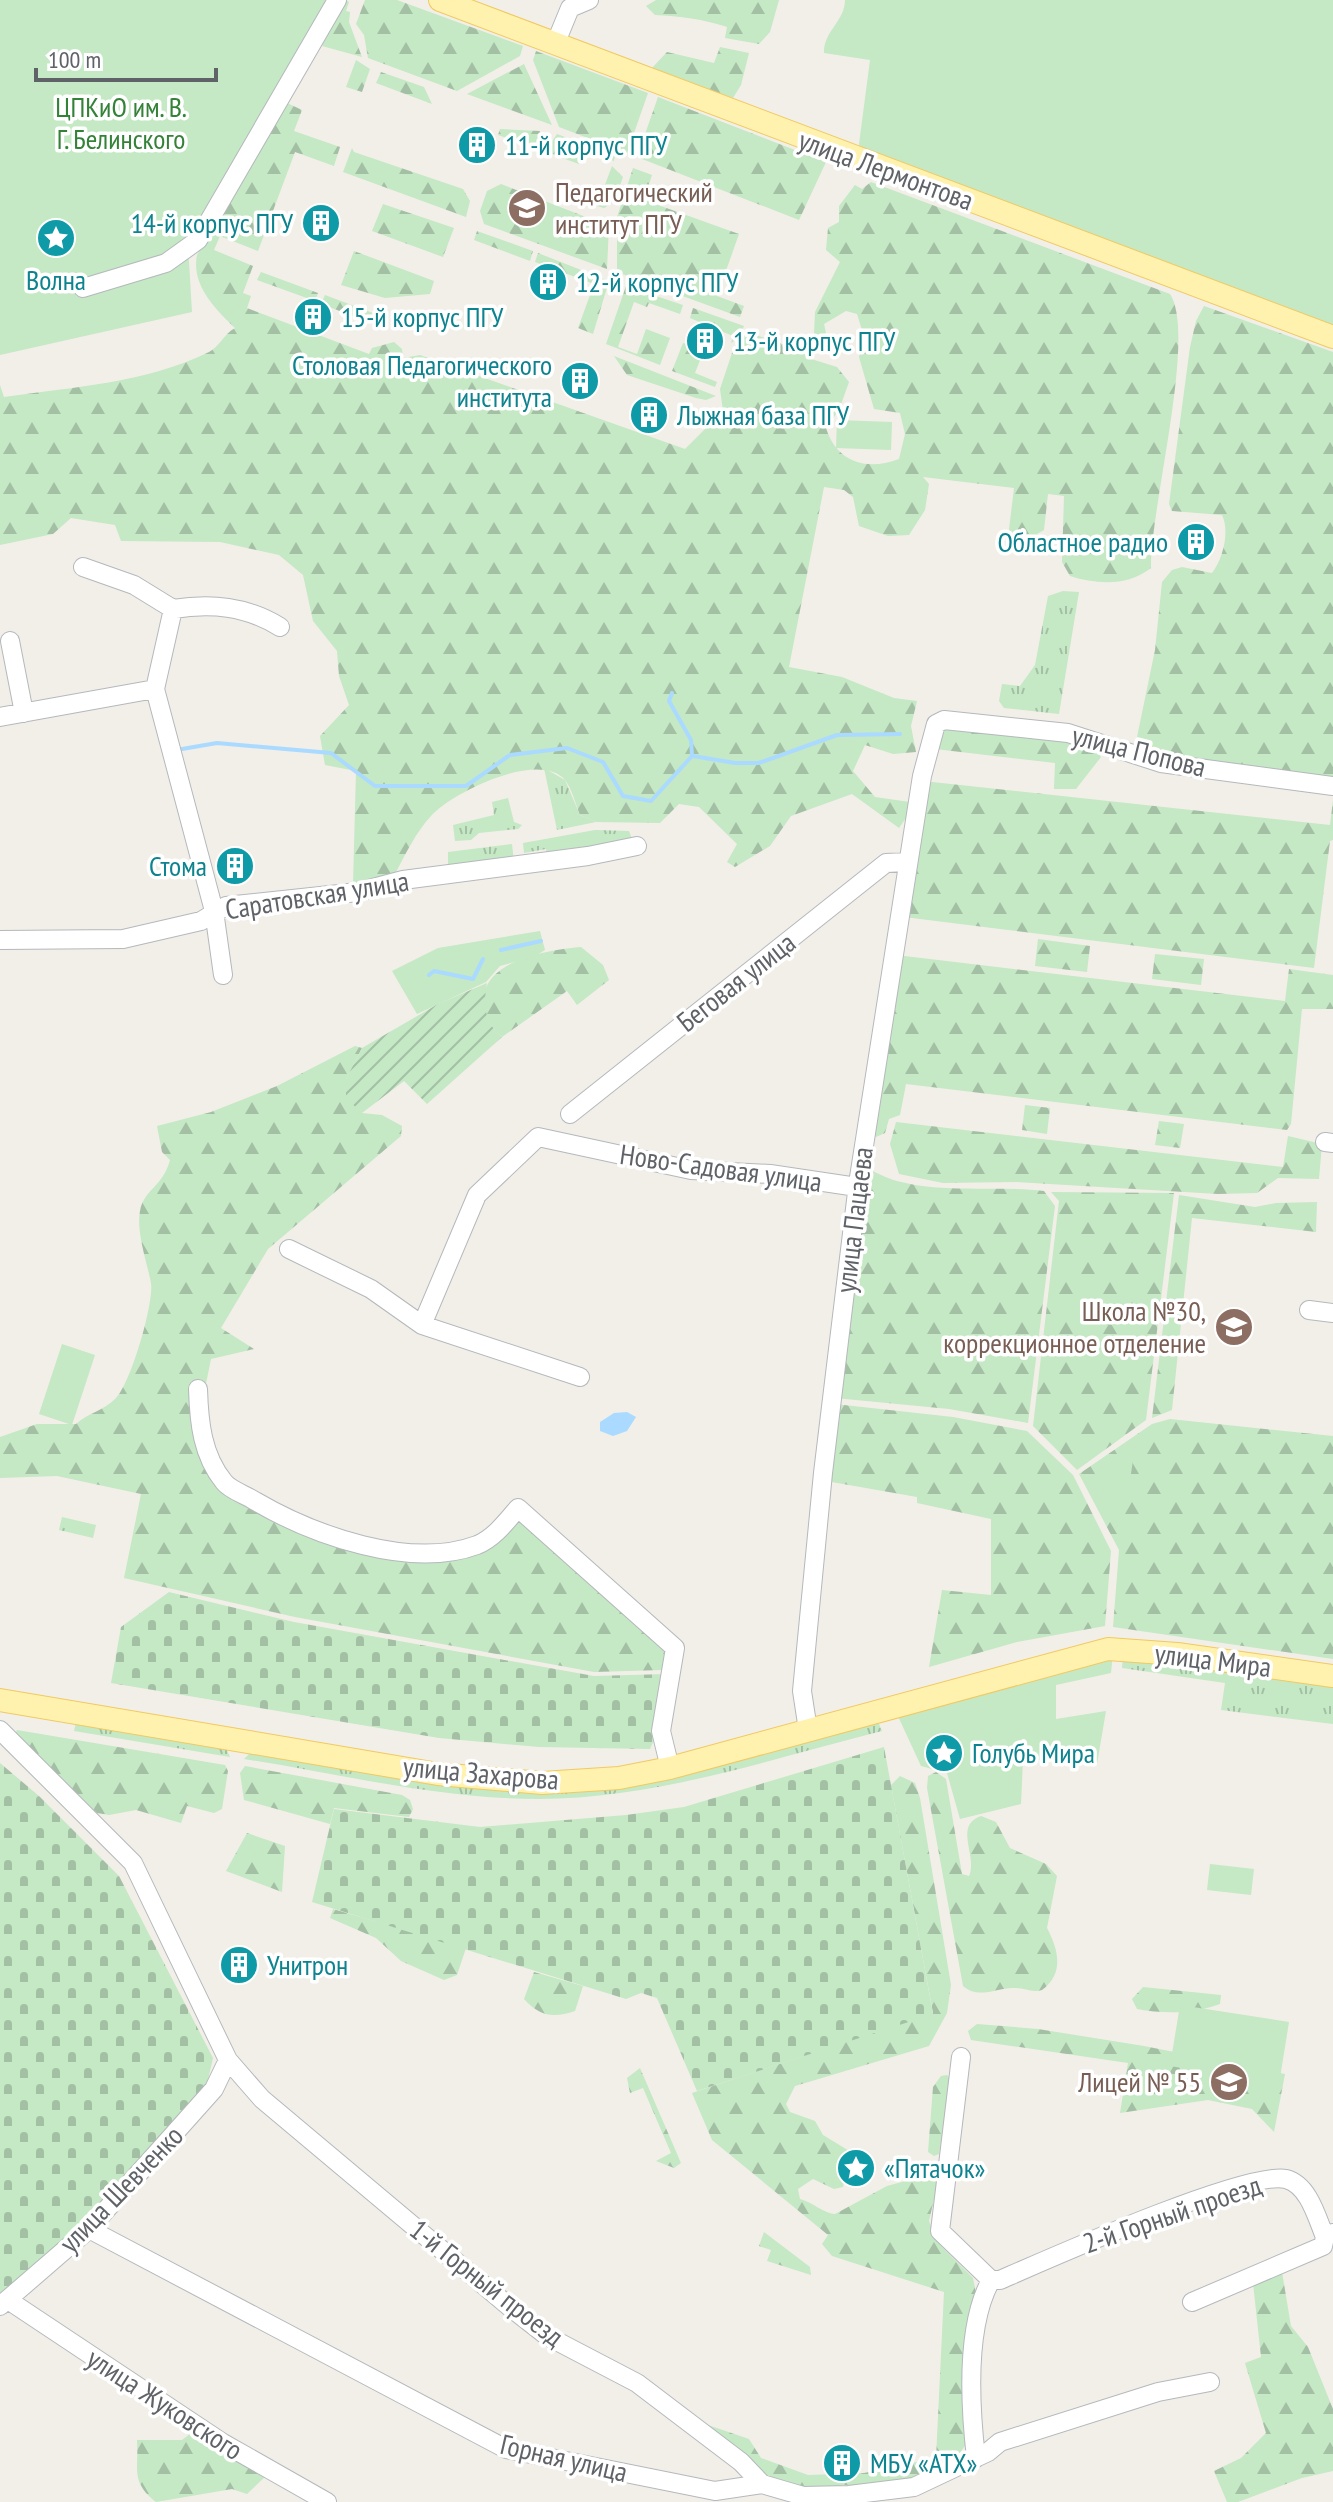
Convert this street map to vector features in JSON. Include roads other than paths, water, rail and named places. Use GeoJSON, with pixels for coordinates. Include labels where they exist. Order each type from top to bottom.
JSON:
{"type":"FeatureCollection","features":[{"type":"Feature","properties":{"kind":"main road","name":"улица Лермонтова"},"geometry":{"type":"LineString","coordinates":[[440,0],[1333,337]]}},
{"type":"Feature","properties":{"kind":"main road","name":"улица Мира"},"geometry":{"type":"LineString","coordinates":[[1094,1651],[1117,1648],[1177,1654],[1333,1676]]}},
{"type":"Feature","properties":{"kind":"main road","name":"улица Захарова"},"geometry":{"type":"LineString","coordinates":[[0,1700],[438,1774],[542,1783],[619,1778],[670,1768],[1094,1651]]}},
{"type":"Feature","properties":{"kind":"street"},"geometry":{"type":"LineString","coordinates":[[83,288],[166,263],[198,240],[337,0]]}},
{"type":"Feature","properties":{"kind":"street"},"geometry":{"type":"LineString","coordinates":[[556,42],[570,8],[589,0]]}},
{"type":"Feature","properties":{"kind":"street"},"geometry":{"type":"LineString","coordinates":[[83,567],[134,585],[173,609],[204,604],[242,609],[280,627]]}},
{"type":"Feature","properties":{"kind":"street"},"geometry":{"type":"LineString","coordinates":[[173,609],[155,689],[214,911],[223,975]]}},
{"type":"Feature","properties":{"kind":"street"},"geometry":{"type":"LineString","coordinates":[[10,641],[24,713]]}},
{"type":"Feature","properties":{"kind":"street"},"geometry":{"type":"LineString","coordinates":[[0,717],[155,689]]}},
{"type":"Feature","properties":{"kind":"street","name":"улица Попова"},"geometry":{"type":"LineString","coordinates":[[944,720],[1068,733],[1161,763],[1333,786]]}},
{"type":"Feature","properties":{"kind":"street","name":"улица Пацаева"},"geometry":{"type":"LineString","coordinates":[[808,1730],[802,1691],[823,1473],[857,1187],[928,742],[936,724],[944,720]]}},
{"type":"Feature","properties":{"kind":"street","name":"Саратовская улица"},"geometry":{"type":"LineString","coordinates":[[0,940],[123,939],[201,921],[226,906],[358,892],[403,880],[588,856],[637,846]]}},
{"type":"Feature","properties":{"kind":"street","name":"Беговая улица"},"geometry":{"type":"LineString","coordinates":[[570,1114],[886,863],[907,862]]}},
{"type":"Feature","properties":{"kind":"street","name":"Ново-Садовая улица"},"geometry":{"type":"LineString","coordinates":[[422,1325],[477,1195],[538,1137],[691,1170],[770,1174],[857,1187]]}},
{"type":"Feature","properties":{"kind":"street"},"geometry":{"type":"LineString","coordinates":[[289,1249],[371,1289],[422,1325],[580,1377]]}},
{"type":"Feature","properties":{"kind":"street"},"geometry":{"type":"LineString","coordinates":[[1309,1310],[1333,1313]]}},
{"type":"Feature","properties":{"kind":"street"},"geometry":{"type":"LineString","coordinates":[[198,1389],[200,1435],[225,1483],[291,1522],[369,1545],[439,1553],[481,1544],[499,1530],[518,1508],[675,1648],[661,1731],[670,1768]]}},
{"type":"Feature","properties":{"kind":"street","name":"1-й Горный проезд"},"geometry":{"type":"LineString","coordinates":[[0,1730],[133,1863],[228,2060],[262,2099],[547,2336],[637,2383],[741,2462],[762,2484]]}},
{"type":"Feature","properties":{"kind":"street"},"geometry":{"type":"LineString","coordinates":[[961,2057],[940,2231],[991,2280],[981,2298],[969,2400],[976,2458]]}},
{"type":"Feature","properties":{"kind":"street","name":"улица Шевченко"},"geometry":{"type":"LineString","coordinates":[[4,2303],[89,2229],[214,2089],[228,2060]]}},
{"type":"Feature","properties":{"kind":"street","name":"2-й Горный проезд"},"geometry":{"type":"LineString","coordinates":[[991,2280],[1000,2280],[1199,2200],[1270,2178],[1288,2179],[1303,2189],[1329,2235]]}},
{"type":"Feature","properties":{"kind":"street","name":"Горная улица"},"geometry":{"type":"LineString","coordinates":[[89,2229],[489,2442],[715,2491],[762,2484],[803,2496],[849,2495],[914,2487],[976,2458],[1000,2442],[1158,2392],[1210,2382]]}},
{"type":"Feature","properties":{"kind":"street"},"geometry":{"type":"LineString","coordinates":[[1192,2302],[1323,2246],[1329,2235]]}},
{"type":"Feature","properties":{"kind":"street","name":"улица Жуковского"},"geometry":{"type":"LineString","coordinates":[[4,2303],[223,2443],[327,2502]]}},
{"type":"Feature","properties":{"kind":"water"},"geometry":{"type":"Polygon","coordinates":[[[627,1412],[636,1417],[627,1431],[613,1436],[600,1431],[600,1422],[614,1413],[627,1412]]]}},
{"type":"Feature","properties":{"kind":"waterway"},"geometry":{"type":"LineString","coordinates":[[182,749],[217,743],[331,753],[375,786],[466,786],[510,755],[567,748],[603,762],[623,796],[651,801],[692,756],[691,740],[669,701],[672,693]]}},
{"type":"Feature","properties":{"kind":"waterway"},"geometry":{"type":"LineString","coordinates":[[693,756],[735,763],[759,763],[837,735],[900,734]]}},
{"type":"Feature","properties":{"kind":"waterway"},"geometry":{"type":"LineString","coordinates":[[501,950],[541,941]]}},
{"type":"Feature","properties":{"kind":"waterway"},"geometry":{"type":"LineString","coordinates":[[429,975],[434,971],[473,979],[483,959]]}},
{"type":"Feature","properties":{"kind":"place","name":"11-й корпус ПГУ"},"geometry":{"type":"Point","coordinates":[477,145]}},
{"type":"Feature","properties":{"kind":"place","name":"Педагогический институт ПГУ"},"geometry":{"type":"Point","coordinates":[527,208]}},
{"type":"Feature","properties":{"kind":"place","name":"14-й корпус ПГУ"},"geometry":{"type":"Point","coordinates":[321,223]}},
{"type":"Feature","properties":{"kind":"place","name":"Волна"},"geometry":{"type":"Point","coordinates":[56,238]}},
{"type":"Feature","properties":{"kind":"place","name":"12-й корпус ПГУ"},"geometry":{"type":"Point","coordinates":[548,282]}},
{"type":"Feature","properties":{"kind":"place","name":"15-й корпус ПГУ"},"geometry":{"type":"Point","coordinates":[313,317]}},
{"type":"Feature","properties":{"kind":"place","name":"13-й корпус ПГУ"},"geometry":{"type":"Point","coordinates":[705,341]}},
{"type":"Feature","properties":{"kind":"place","name":"Столовая Педагогического института"},"geometry":{"type":"Point","coordinates":[580,381]}},
{"type":"Feature","properties":{"kind":"place","name":"Лыжная база ПГУ"},"geometry":{"type":"Point","coordinates":[649,415]}},
{"type":"Feature","properties":{"kind":"place","name":"Областное радио"},"geometry":{"type":"Point","coordinates":[1196,542]}},
{"type":"Feature","properties":{"kind":"place","name":"Стома"},"geometry":{"type":"Point","coordinates":[235,866]}},
{"type":"Feature","properties":{"kind":"place","name":"Школа №30, коррекционное отделение"},"geometry":{"type":"Point","coordinates":[1234,1327]}},
{"type":"Feature","properties":{"kind":"place","name":"Голубь Мира"},"geometry":{"type":"Point","coordinates":[944,1753]}},
{"type":"Feature","properties":{"kind":"place","name":"Унитрон"},"geometry":{"type":"Point","coordinates":[239,1965]}},
{"type":"Feature","properties":{"kind":"place","name":"Лицей № 55"},"geometry":{"type":"Point","coordinates":[1229,2082]}},
{"type":"Feature","properties":{"kind":"place","name":"«Пятачок»"},"geometry":{"type":"Point","coordinates":[856,2168]}},
{"type":"Feature","properties":{"kind":"place","name":"МБУ «АТХ»"},"geometry":{"type":"Point","coordinates":[842,2463]}},
{"type":"Feature","properties":{"kind":"park label","name":"ЦПКиО им. В. Г. Белинского"},"geometry":{"type":"Point","coordinates":[121,123]}}]}
